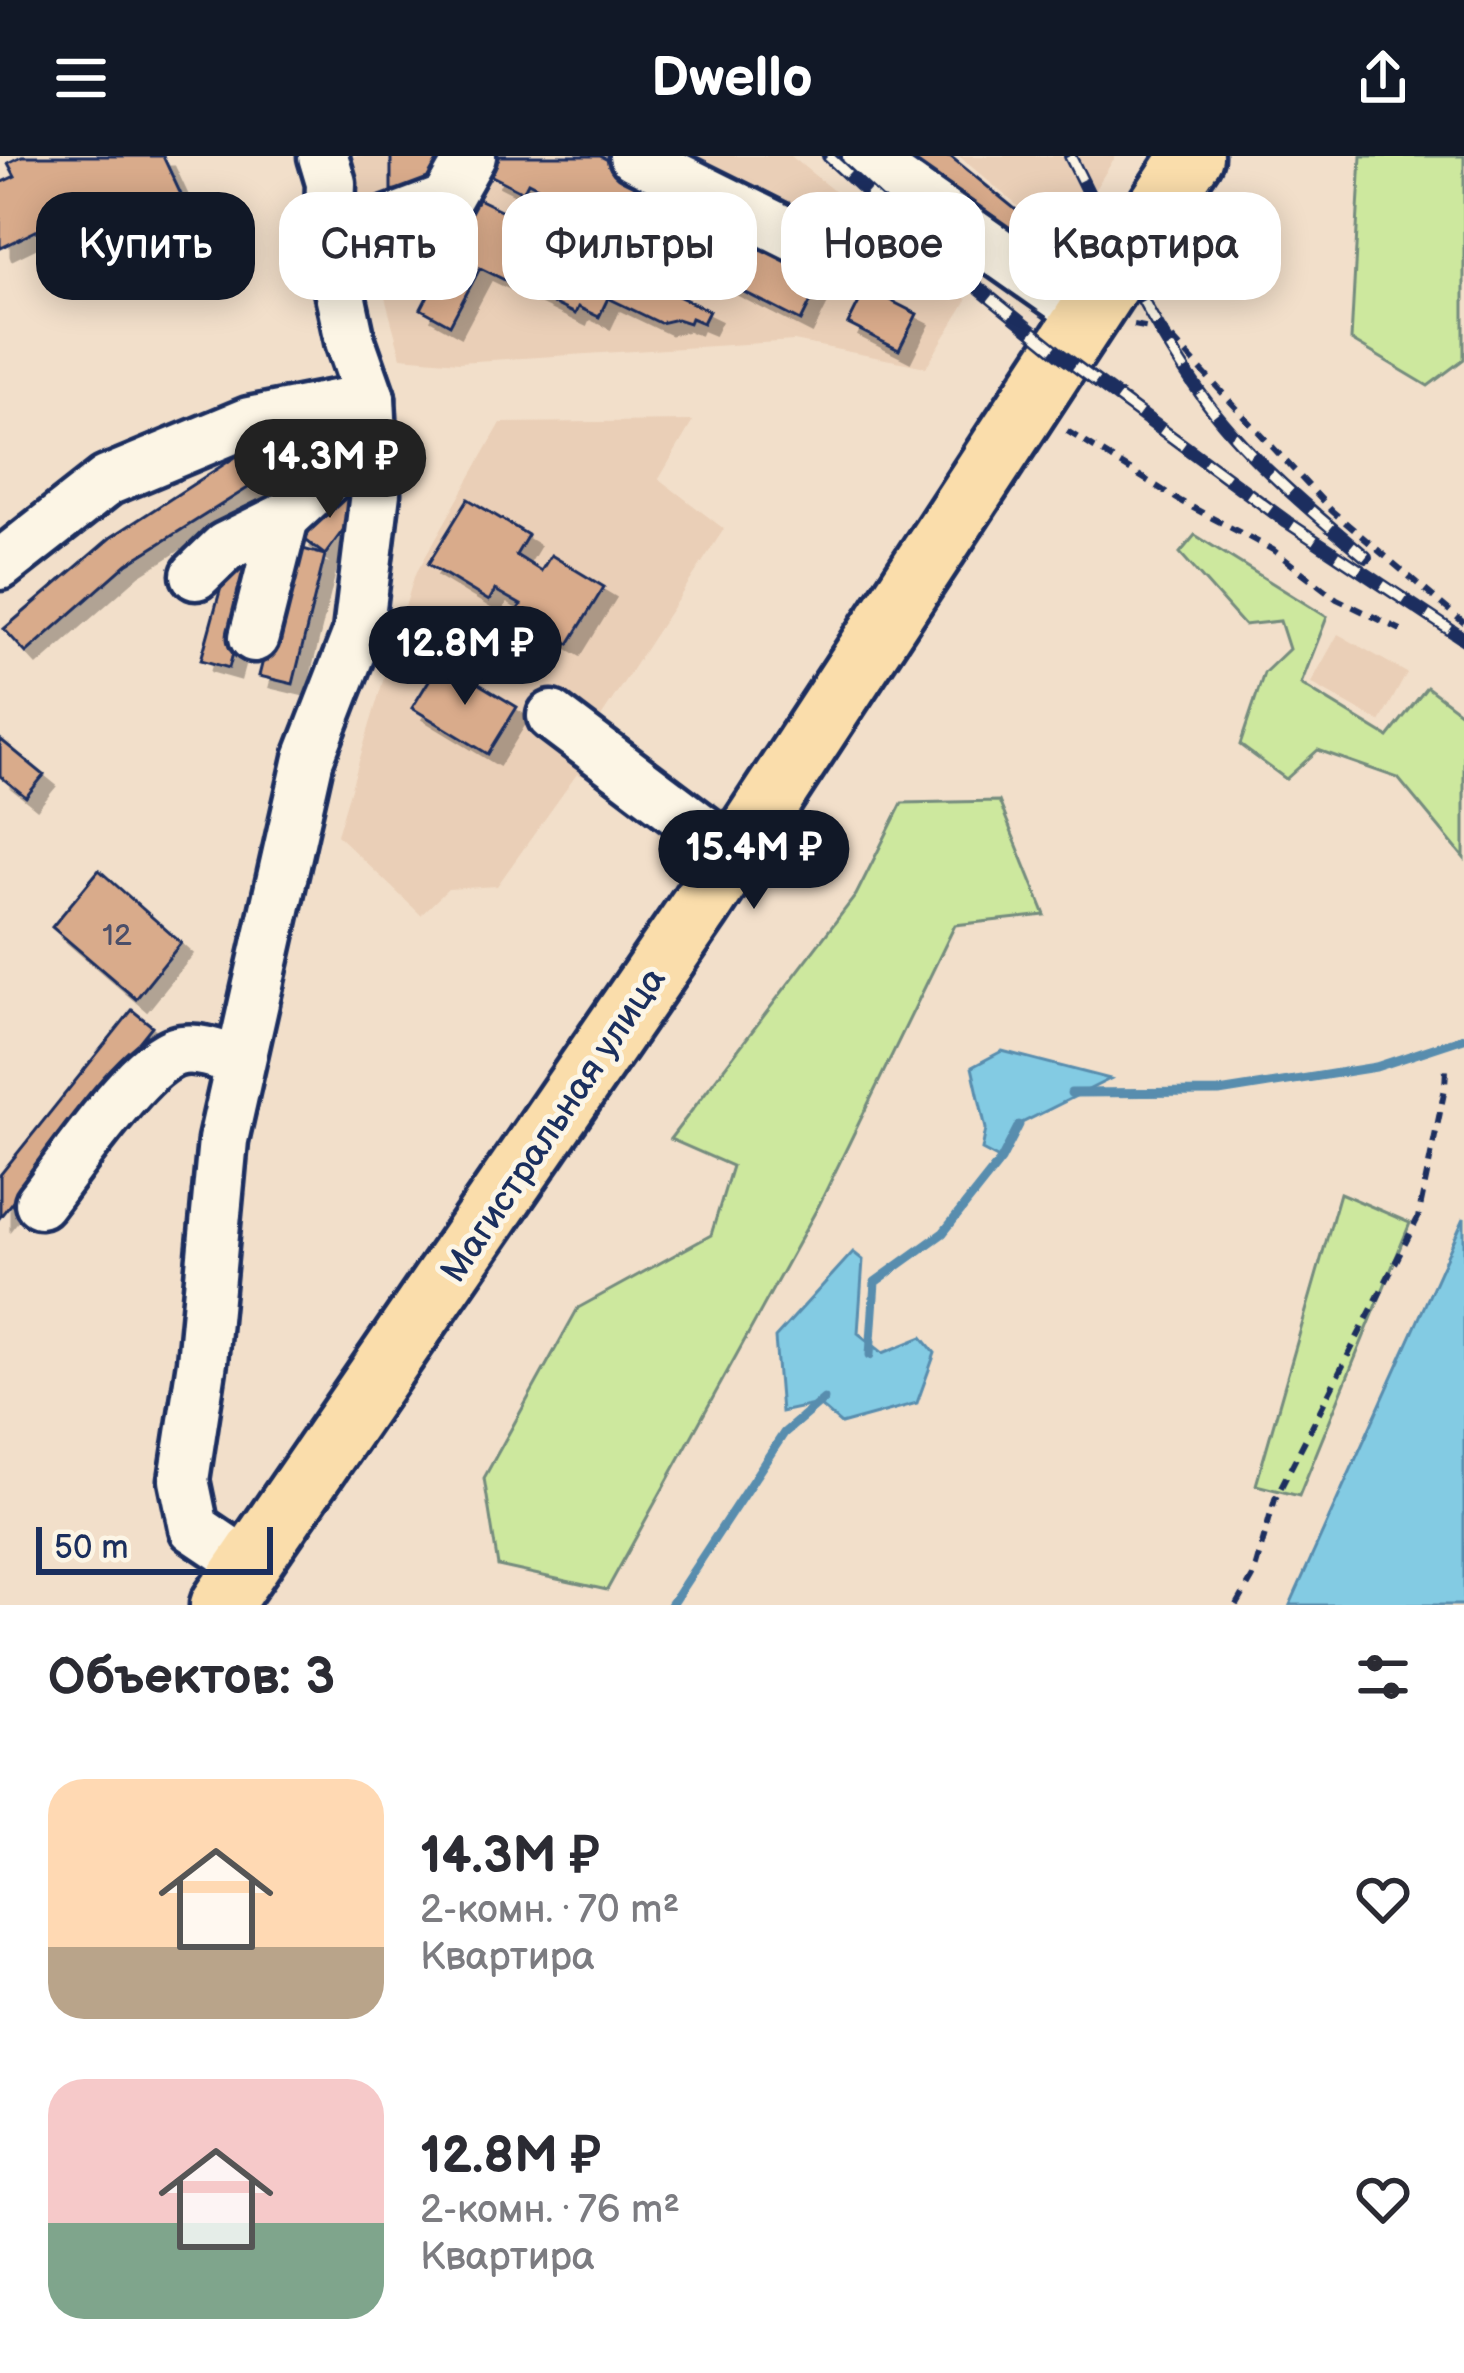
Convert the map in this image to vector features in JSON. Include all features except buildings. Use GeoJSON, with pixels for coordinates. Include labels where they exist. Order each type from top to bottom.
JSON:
{"type":"FeatureCollection","features":[{"type":"Feature","properties":{"kind":"main road","name":"Магистральная улица"},"geometry":{"type":"LineString","coordinates":[[235,1585],[735,854],[1192,156]]}},
{"type":"Feature","properties":{"kind":"lane"},"geometry":{"type":"LineString","coordinates":[[323,156],[332,192]]}},
{"type":"Feature","properties":{"kind":"lane"},"geometry":{"type":"LineString","coordinates":[[451,192],[471,156]]}},
{"type":"Feature","properties":{"kind":"lane"},"geometry":{"type":"LineString","coordinates":[[634,156],[781,229]]}},
{"type":"Feature","properties":{"kind":"lane"},"geometry":{"type":"LineString","coordinates":[[867,156],[913,194],[1089,316]]}},
{"type":"Feature","properties":{"kind":"lane"},"geometry":{"type":"LineString","coordinates":[[235,1585],[194,1528],[184,1480],[202,1362],[223,1140],[238,1061],[309,758],[358,632],[375,493],[370,398],[341,300]]}},
{"type":"Feature","properties":{"kind":"lane"},"geometry":{"type":"LineString","coordinates":[[1,563],[107,481],[249,422],[370,398]]}},
{"type":"Feature","properties":{"kind":"lane"},"geometry":{"type":"LineString","coordinates":[[196,575],[226,547],[284,518],[331,475],[373,458]]}},
{"type":"Feature","properties":{"kind":"lane"},"geometry":{"type":"LineString","coordinates":[[254,637],[284,518]]}},
{"type":"Feature","properties":{"kind":"lane"},"geometry":{"type":"LineString","coordinates":[[552,716],[735,854]]}},
{"type":"Feature","properties":{"kind":"lane"},"geometry":{"type":"LineString","coordinates":[[40,1203],[138,1078],[162,1058],[182,1050],[238,1061]]}},
{"type":"Feature","properties":{"kind":"path"},"geometry":{"type":"LineString","coordinates":[[1089,316],[1165,331],[1332,511],[1464,622]]}},
{"type":"Feature","properties":{"kind":"path"},"geometry":{"type":"LineString","coordinates":[[1028,409],[1182,502],[1274,550],[1337,599],[1401,630]]}},
{"type":"Feature","properties":{"kind":"path"},"geometry":{"type":"LineString","coordinates":[[1237,1605],[1253,1576],[1275,1499],[1418,1218],[1446,1068]]}},
{"type":"Feature","properties":{"kind":"shaded area"},"geometry":{"type":"Polygon","coordinates":[[[347,156],[791,156],[835,192],[781,192],[781,300],[967,300],[926,367],[794,341],[459,362],[401,357],[386,300],[478,300],[478,192],[357,192],[347,156]]]}},
{"type":"Feature","properties":{"kind":"shaded area"},"geometry":{"type":"Polygon","coordinates":[[[959,156],[1116,156],[1093,192],[1009,192],[1009,199],[959,156]]]}},
{"type":"Feature","properties":{"kind":"shaded area"},"geometry":{"type":"Polygon","coordinates":[[[693,421],[659,479],[724,529],[601,717],[627,744],[604,783],[577,774],[497,886],[448,889],[421,915],[337,835],[414,577],[501,423],[693,421]]]}},
{"type":"Feature","properties":{"kind":"shaded area"},"geometry":{"type":"Polygon","coordinates":[[[1338,634],[1407,673],[1380,722],[1311,683],[1338,634]]]}},
{"type":"Feature","properties":{"kind":"green space"},"geometry":{"type":"Polygon","coordinates":[[[1361,156],[1464,156],[1464,359],[1428,386],[1351,340],[1361,156]]]}},
{"type":"Feature","properties":{"kind":"green space"},"geometry":{"type":"Polygon","coordinates":[[[1195,535],[1327,617],[1301,684],[1388,737],[1427,687],[1464,715],[1464,858],[1398,778],[1318,750],[1286,779],[1240,745],[1264,673],[1289,649],[1280,621],[1244,625],[1180,553],[1195,535]]]}},
{"type":"Feature","properties":{"kind":"green space"},"geometry":{"type":"Polygon","coordinates":[[[999,801],[1045,915],[955,925],[819,1205],[607,1590],[498,1566],[484,1478],[578,1308],[711,1235],[732,1166],[670,1139],[856,895],[902,803],[999,801]]]}},
{"type":"Feature","properties":{"kind":"green space"},"geometry":{"type":"Polygon","coordinates":[[[1340,1193],[1410,1223],[1299,1496],[1256,1485],[1340,1193]]]}},
{"type":"Feature","properties":{"kind":"water"},"geometry":{"type":"Polygon","coordinates":[[[1002,1051],[1110,1079],[1020,1124],[1001,1160],[982,1150],[986,1129],[972,1067],[1002,1051]]]}},
{"type":"Feature","properties":{"kind":"water"},"geometry":{"type":"Polygon","coordinates":[[[1464,1218],[1464,1605],[1290,1605],[1464,1218]]]}},
{"type":"Feature","properties":{"kind":"water"},"geometry":{"type":"Polygon","coordinates":[[[853,1252],[863,1260],[858,1333],[883,1353],[922,1337],[935,1353],[917,1403],[841,1424],[818,1404],[781,1412],[775,1338],[853,1252]]]}},
{"type":"Feature","properties":{"kind":"waterway"},"geometry":{"type":"LineString","coordinates":[[1071,1093],[1219,1092],[1376,1067],[1464,1038]]}},
{"type":"Feature","properties":{"kind":"waterway"},"geometry":{"type":"LineString","coordinates":[[870,1355],[875,1282],[943,1233],[1001,1160],[1019,1125]]}},
{"type":"Feature","properties":{"kind":"waterway"},"geometry":{"type":"LineString","coordinates":[[671,1605],[784,1433],[824,1399]]}},
{"type":"Feature","properties":{"kind":"railway"},"geometry":{"type":"LineString","coordinates":[[828,156],[917,238],[1062,356],[1287,522],[1464,639]]}},
{"type":"Feature","properties":{"kind":"railway"},"geometry":{"type":"LineString","coordinates":[[1070,156],[1151,314],[1208,404],[1262,465],[1366,557]]}}]}
